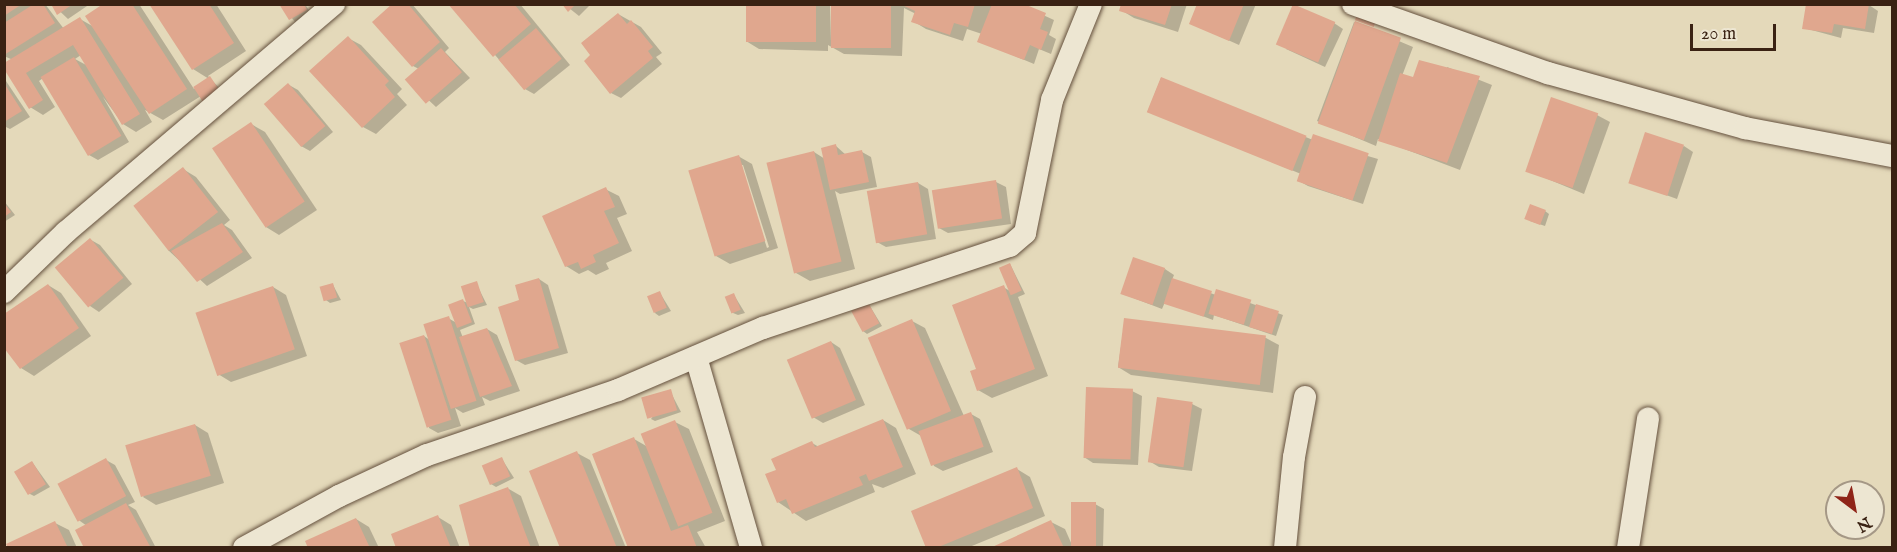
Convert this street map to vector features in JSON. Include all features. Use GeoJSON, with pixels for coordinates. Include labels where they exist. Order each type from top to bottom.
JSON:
{"type":"FeatureCollection","features":[{"type":"Feature","properties":{"kind":"street"},"geometry":{"type":"LineString","coordinates":[[4,292],[66,232],[334,4]]}},
{"type":"Feature","properties":{"kind":"street"},"geometry":{"type":"LineString","coordinates":[[244,548],[339,496],[427,455],[618,390],[763,328],[1010,246],[1025,233],[1052,100],[1091,4]]}},
{"type":"Feature","properties":{"kind":"street"},"geometry":{"type":"LineString","coordinates":[[1353,4],[1570,79],[1745,128],[1893,156]]}},
{"type":"Feature","properties":{"kind":"street"},"geometry":{"type":"LineString","coordinates":[[696,357],[751,548]]}},
{"type":"Feature","properties":{"kind":"street"},"geometry":{"type":"LineString","coordinates":[[1285,548],[1294,457],[1305,397]]}},
{"type":"Feature","properties":{"kind":"street"},"geometry":{"type":"LineString","coordinates":[[1628,548],[1648,419]]}},
{"type":"Feature","properties":{"kind":"building"},"geometry":{"type":"Polygon","coordinates":[[[4,4],[22,4],[4,16],[4,4]]]}},
{"type":"Feature","properties":{"kind":"building"},"geometry":{"type":"Polygon","coordinates":[[[34,4],[43,4],[55,23],[4,55],[4,23],[34,4]]]}},
{"type":"Feature","properties":{"kind":"building"},"geometry":{"type":"Polygon","coordinates":[[[51,4],[73,4],[57,15],[51,4]]]}},
{"type":"Feature","properties":{"kind":"building"},"geometry":{"type":"Polygon","coordinates":[[[103,4],[132,4],[187,89],[149,114],[85,16],[103,4]]]}},
{"type":"Feature","properties":{"kind":"building"},"geometry":{"type":"Polygon","coordinates":[[[149,4],[209,4],[234,43],[192,70],[149,4]]]}},
{"type":"Feature","properties":{"kind":"building"},"geometry":{"type":"Polygon","coordinates":[[[279,4],[304,4],[307,10],[289,20],[279,4]]]}},
{"type":"Feature","properties":{"kind":"building"},"geometry":{"type":"Polygon","coordinates":[[[392,4],[408,4],[440,42],[412,67],[372,22],[392,4]]]}},
{"type":"Feature","properties":{"kind":"building"},"geometry":{"type":"Polygon","coordinates":[[[448,4],[514,4],[531,24],[493,57],[448,4]]]}},
{"type":"Feature","properties":{"kind":"building"},"geometry":{"type":"Polygon","coordinates":[[[562,4],[576,4],[568,12],[562,4]]]}},
{"type":"Feature","properties":{"kind":"building"},"geometry":{"type":"Polygon","coordinates":[[[746,4],[816,4],[816,42],[746,42],[746,4]]]}},
{"type":"Feature","properties":{"kind":"building"},"geometry":{"type":"Polygon","coordinates":[[[831,4],[891,4],[891,48],[831,48],[831,4]]]}},
{"type":"Feature","properties":{"kind":"building"},"geometry":{"type":"Polygon","coordinates":[[[900,4],[975,4],[968,27],[954,23],[950,35],[911,22],[915,11],[900,4]]]}},
{"type":"Feature","properties":{"kind":"building"},"geometry":{"type":"Polygon","coordinates":[[[992,4],[1024,4],[1046,13],[1040,29],[1048,32],[1041,50],[1030,45],[1024,60],[977,42],[992,4]]]}},
{"type":"Feature","properties":{"kind":"building"},"geometry":{"type":"Polygon","coordinates":[[[1121,4],[1172,4],[1165,25],[1119,11],[1121,4]]]}},
{"type":"Feature","properties":{"kind":"building"},"geometry":{"type":"Polygon","coordinates":[[[1197,4],[1244,4],[1229,41],[1189,24],[1197,4]]]}},
{"type":"Feature","properties":{"kind":"building"},"geometry":{"type":"Polygon","coordinates":[[[1293,4],[1335,22],[1318,62],[1276,45],[1293,4]]]}},
{"type":"Feature","properties":{"kind":"building"},"geometry":{"type":"Polygon","coordinates":[[[1806,4],[1869,4],[1865,29],[1834,24],[1832,33],[1802,29],[1806,4]]]}},
{"type":"Feature","properties":{"kind":"building"},"geometry":{"type":"Polygon","coordinates":[[[1359,9],[1378,16],[1374,27],[1355,20],[1359,9]]]}},
{"type":"Feature","properties":{"kind":"building"},"geometry":{"type":"Polygon","coordinates":[[[618,13],[627,24],[631,20],[653,47],[648,51],[653,58],[610,94],[584,61],[590,55],[581,43],[618,13]]]}},
{"type":"Feature","properties":{"kind":"building"},"geometry":{"type":"Polygon","coordinates":[[[80,17],[140,114],[122,125],[73,45],[26,73],[43,100],[29,109],[4,69],[4,63],[80,17]]]}},
{"type":"Feature","properties":{"kind":"building"},"geometry":{"type":"Polygon","coordinates":[[[1355,21],[1401,38],[1364,140],[1318,123],[1355,21]]]}},
{"type":"Feature","properties":{"kind":"building"},"geometry":{"type":"Polygon","coordinates":[[[536,28],[562,59],[524,90],[498,59],[536,28]]]}},
{"type":"Feature","properties":{"kind":"building"},"geometry":{"type":"Polygon","coordinates":[[[348,36],[389,81],[385,85],[395,97],[362,128],[309,71],[348,36]]]}},
{"type":"Feature","properties":{"kind":"building"},"geometry":{"type":"Polygon","coordinates":[[[441,48],[462,72],[426,104],[405,79],[441,48]]]}},
{"type":"Feature","properties":{"kind":"building"},"geometry":{"type":"Polygon","coordinates":[[[74,57],[121,136],[88,156],[41,77],[74,57]]]}},
{"type":"Feature","properties":{"kind":"building"},"geometry":{"type":"Polygon","coordinates":[[[1419,60],[1480,76],[1447,163],[1378,141],[1400,73],[1413,77],[1419,60]]]}},
{"type":"Feature","properties":{"kind":"building"},"geometry":{"type":"Polygon","coordinates":[[[210,76],[219,90],[202,101],[193,87],[210,76]]]}},
{"type":"Feature","properties":{"kind":"building"},"geometry":{"type":"Polygon","coordinates":[[[1161,77],[1307,136],[1292,171],[1147,112],[1161,77]]]}},
{"type":"Feature","properties":{"kind":"building"},"geometry":{"type":"Polygon","coordinates":[[[4,83],[22,111],[4,122],[4,83]]]}},
{"type":"Feature","properties":{"kind":"building"},"geometry":{"type":"Polygon","coordinates":[[[288,83],[325,126],[301,147],[264,104],[288,83]]]}},
{"type":"Feature","properties":{"kind":"building"},"geometry":{"type":"Polygon","coordinates":[[[1551,97],[1598,113],[1573,188],[1525,172],[1551,97]]]}},
{"type":"Feature","properties":{"kind":"building"},"geometry":{"type":"Polygon","coordinates":[[[251,122],[305,202],[266,228],[212,148],[251,122]]]}},
{"type":"Feature","properties":{"kind":"building"},"geometry":{"type":"Polygon","coordinates":[[[1645,132],[1684,145],[1667,196],[1628,183],[1645,132]]]}},
{"type":"Feature","properties":{"kind":"building"},"geometry":{"type":"Polygon","coordinates":[[[1313,134],[1369,153],[1353,200],[1297,181],[1313,134]]]}},
{"type":"Feature","properties":{"kind":"building"},"geometry":{"type":"Polygon","coordinates":[[[836,144],[838,155],[862,150],[869,182],[830,190],[821,148],[836,144]]]}},
{"type":"Feature","properties":{"kind":"building"},"geometry":{"type":"Polygon","coordinates":[[[814,151],[842,262],[794,273],[766,163],[814,151]]]}},
{"type":"Feature","properties":{"kind":"building"},"geometry":{"type":"Polygon","coordinates":[[[739,155],[765,241],[715,257],[688,170],[739,155]]]}},
{"type":"Feature","properties":{"kind":"building"},"geometry":{"type":"Polygon","coordinates":[[[183,167],[218,212],[168,251],[133,206],[183,167]]]}},
{"type":"Feature","properties":{"kind":"building"},"geometry":{"type":"Polygon","coordinates":[[[996,180],[1002,219],[938,229],[932,190],[996,180]]]}},
{"type":"Feature","properties":{"kind":"building"},"geometry":{"type":"Polygon","coordinates":[[[918,182],[927,234],[876,243],[867,191],[918,182]]]}},
{"type":"Feature","properties":{"kind":"building"},"geometry":{"type":"Polygon","coordinates":[[[606,187],[615,207],[604,211],[619,243],[593,255],[596,262],[581,269],[578,262],[565,267],[542,216],[606,187]]]}},
{"type":"Feature","properties":{"kind":"building"},"geometry":{"type":"Polygon","coordinates":[[[4,203],[11,212],[4,217],[4,203]]]}},
{"type":"Feature","properties":{"kind":"building"},"geometry":{"type":"Polygon","coordinates":[[[1530,204],[1546,210],[1540,225],[1524,219],[1530,204]]]}},
{"type":"Feature","properties":{"kind":"building"},"geometry":{"type":"Polygon","coordinates":[[[222,223],[243,252],[197,282],[171,251],[222,223]]]}},
{"type":"Feature","properties":{"kind":"building"},"geometry":{"type":"Polygon","coordinates":[[[90,238],[123,278],[88,307],[55,268],[90,238]]]}},
{"type":"Feature","properties":{"kind":"building"},"geometry":{"type":"Polygon","coordinates":[[[1133,257],[1165,268],[1152,305],[1120,294],[1133,257]]]}},
{"type":"Feature","properties":{"kind":"building"},"geometry":{"type":"Polygon","coordinates":[[[1010,263],[1022,291],[1011,295],[999,268],[1010,263]]]}},
{"type":"Feature","properties":{"kind":"building"},"geometry":{"type":"Polygon","coordinates":[[[539,278],[559,348],[515,361],[498,307],[519,300],[515,285],[539,278]]]}},
{"type":"Feature","properties":{"kind":"building"},"geometry":{"type":"Polygon","coordinates":[[[1172,278],[1212,291],[1204,317],[1164,304],[1172,278]]]}},
{"type":"Feature","properties":{"kind":"building"},"geometry":{"type":"Polygon","coordinates":[[[477,281],[484,302],[468,307],[461,286],[477,281]]]}},
{"type":"Feature","properties":{"kind":"building"},"geometry":{"type":"Polygon","coordinates":[[[333,283],[337,297],[324,301],[320,287],[333,283]]]}},
{"type":"Feature","properties":{"kind":"building"},"geometry":{"type":"Polygon","coordinates":[[[48,284],[79,328],[20,369],[4,348],[4,314],[48,284]]]}},
{"type":"Feature","properties":{"kind":"building"},"geometry":{"type":"Polygon","coordinates":[[[1004,285],[1035,369],[977,391],[970,371],[976,369],[952,305],[1004,285]]]}},
{"type":"Feature","properties":{"kind":"building"},"geometry":{"type":"Polygon","coordinates":[[[273,286],[295,349],[217,376],[195,313],[273,286]]]}},
{"type":"Feature","properties":{"kind":"building"},"geometry":{"type":"Polygon","coordinates":[[[1216,289],[1251,300],[1244,325],[1208,314],[1216,289]]]}},
{"type":"Feature","properties":{"kind":"building"},"geometry":{"type":"Polygon","coordinates":[[[660,291],[667,308],[654,313],[647,296],[660,291]]]}},
{"type":"Feature","properties":{"kind":"building"},"geometry":{"type":"Polygon","coordinates":[[[734,293],[741,310],[731,313],[725,297],[734,293]]]}},
{"type":"Feature","properties":{"kind":"building"},"geometry":{"type":"Polygon","coordinates":[[[463,299],[472,322],[457,328],[448,305],[463,299]]]}},
{"type":"Feature","properties":{"kind":"building"},"geometry":{"type":"Polygon","coordinates":[[[868,302],[879,323],[862,332],[851,311],[868,302]]]}},
{"type":"Feature","properties":{"kind":"building"},"geometry":{"type":"Polygon","coordinates":[[[1256,304],[1279,311],[1272,334],[1249,327],[1256,304]]]}},
{"type":"Feature","properties":{"kind":"building"},"geometry":{"type":"Polygon","coordinates":[[[449,316],[477,401],[451,409],[423,324],[449,316]]]}},
{"type":"Feature","properties":{"kind":"building"},"geometry":{"type":"Polygon","coordinates":[[[1124,318],[1266,335],[1260,385],[1118,368],[1124,318]]]}},
{"type":"Feature","properties":{"kind":"building"},"geometry":{"type":"Polygon","coordinates":[[[912,319],[951,411],[907,430],[868,338],[912,319]]]}},
{"type":"Feature","properties":{"kind":"building"},"geometry":{"type":"Polygon","coordinates":[[[487,328],[512,386],[480,397],[459,337],[487,328]]]}},
{"type":"Feature","properties":{"kind":"building"},"geometry":{"type":"Polygon","coordinates":[[[424,335],[452,420],[427,428],[399,343],[424,335]]]}},
{"type":"Feature","properties":{"kind":"building"},"geometry":{"type":"Polygon","coordinates":[[[831,341],[856,400],[812,419],[787,360],[831,341]]]}},
{"type":"Feature","properties":{"kind":"building"},"geometry":{"type":"Polygon","coordinates":[[[1086,387],[1133,389],[1130,460],[1084,458],[1086,387]]]}},
{"type":"Feature","properties":{"kind":"building"},"geometry":{"type":"Polygon","coordinates":[[[671,389],[677,410],[647,419],[641,398],[671,389]]]}},
{"type":"Feature","properties":{"kind":"building"},"geometry":{"type":"Polygon","coordinates":[[[1157,397],[1193,402],[1183,467],[1148,462],[1157,397]]]}},
{"type":"Feature","properties":{"kind":"building"},"geometry":{"type":"Polygon","coordinates":[[[971,412],[984,447],[931,466],[918,431],[971,412]]]}},
{"type":"Feature","properties":{"kind":"building"},"geometry":{"type":"Polygon","coordinates":[[[883,419],[903,467],[869,481],[866,474],[859,477],[863,485],[792,514],[786,499],[777,503],[765,474],[776,470],[771,459],[812,441],[815,447],[883,419]]]}},
{"type":"Feature","properties":{"kind":"building"},"geometry":{"type":"Polygon","coordinates":[[[675,420],[712,513],[678,527],[641,434],[675,420]]]}},
{"type":"Feature","properties":{"kind":"building"},"geometry":{"type":"Polygon","coordinates":[[[195,424],[211,476],[141,497],[125,445],[195,424]]]}},
{"type":"Feature","properties":{"kind":"building"},"geometry":{"type":"Polygon","coordinates":[[[634,437],[671,531],[688,525],[697,548],[628,548],[592,454],[634,437]]]}},
{"type":"Feature","properties":{"kind":"building"},"geometry":{"type":"Polygon","coordinates":[[[577,451],[617,548],[560,548],[529,471],[577,451]]]}},
{"type":"Feature","properties":{"kind":"building"},"geometry":{"type":"Polygon","coordinates":[[[502,457],[510,476],[490,485],[482,466],[502,457]]]}},
{"type":"Feature","properties":{"kind":"building"},"geometry":{"type":"Polygon","coordinates":[[[106,458],[126,496],[78,522],[57,484],[106,458]]]}},
{"type":"Feature","properties":{"kind":"building"},"geometry":{"type":"Polygon","coordinates":[[[32,461],[46,484],[28,495],[14,472],[32,461]]]}},
{"type":"Feature","properties":{"kind":"building"},"geometry":{"type":"Polygon","coordinates":[[[1017,467],[1033,508],[936,548],[926,548],[911,511],[1017,467]]]}},
{"type":"Feature","properties":{"kind":"building"},"geometry":{"type":"Polygon","coordinates":[[[508,487],[531,548],[470,548],[459,505],[508,487]]]}},
{"type":"Feature","properties":{"kind":"building"},"geometry":{"type":"Polygon","coordinates":[[[1071,502],[1096,502],[1096,548],[1071,548],[1071,502]]]}},
{"type":"Feature","properties":{"kind":"building"},"geometry":{"type":"Polygon","coordinates":[[[126,503],[151,548],[84,548],[75,530],[126,503]]]}},
{"type":"Feature","properties":{"kind":"building"},"geometry":{"type":"Polygon","coordinates":[[[438,515],[451,548],[396,548],[391,534],[438,515]]]}},
{"type":"Feature","properties":{"kind":"building"},"geometry":{"type":"Polygon","coordinates":[[[356,518],[370,548],[308,548],[305,541],[356,518]]]}},
{"type":"Feature","properties":{"kind":"building"},"geometry":{"type":"Polygon","coordinates":[[[1051,520],[1064,548],[990,548],[1051,520]]]}},
{"type":"Feature","properties":{"kind":"building"},"geometry":{"type":"Polygon","coordinates":[[[55,521],[68,548],[8,548],[6,544],[55,521]]]}}]}
